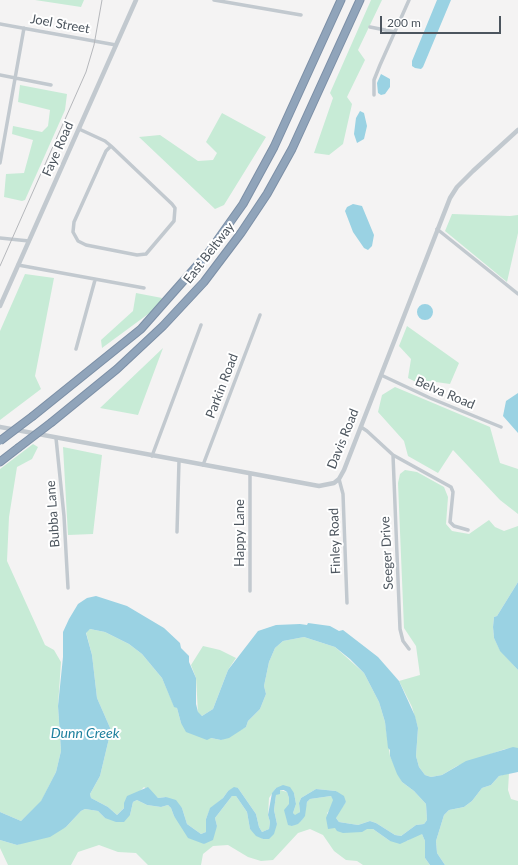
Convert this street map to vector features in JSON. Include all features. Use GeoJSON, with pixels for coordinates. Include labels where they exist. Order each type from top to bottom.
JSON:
{"type":"FeatureCollection","features":[{"type":"Feature","properties":{"kind":"highway","name":"East Beltway"},"geometry":{"type":"LineString","coordinates":[[0,441],[141,329],[209,252],[243,204],[274,147],[342,0]]}},
{"type":"Feature","properties":{"kind":"highway","name":"East Beltway"},"geometry":{"type":"LineString","coordinates":[[0,462],[117,370],[163,326],[204,282],[241,233],[267,194],[292,149],[360,0]]}},
{"type":"Feature","properties":{"kind":"street","name":"Faye Road"},"geometry":{"type":"LineString","coordinates":[[0,306],[136,0]]}},
{"type":"Feature","properties":{"kind":"street"},"geometry":{"type":"LineString","coordinates":[[214,0],[302,15]]}},
{"type":"Feature","properties":{"kind":"street"},"geometry":{"type":"LineString","coordinates":[[374,95],[374,80],[409,0]]}},
{"type":"Feature","properties":{"kind":"street","name":"Joel Street"},"geometry":{"type":"LineString","coordinates":[[0,24],[116,45]]}},
{"type":"Feature","properties":{"kind":"street"},"geometry":{"type":"LineString","coordinates":[[370,27],[395,32]]}},
{"type":"Feature","properties":{"kind":"street"},"geometry":{"type":"LineString","coordinates":[[0,163],[24,28]]}},
{"type":"Feature","properties":{"kind":"street"},"geometry":{"type":"LineString","coordinates":[[0,74],[16,77],[20,80],[51,85]]}},
{"type":"Feature","properties":{"kind":"street"},"geometry":{"type":"LineString","coordinates":[[79,129],[105,141],[111,146],[172,204],[175,212],[174,221],[149,251],[142,255],[86,246],[81,244],[75,237],[74,222],[106,151],[111,146]]}},
{"type":"Feature","properties":{"kind":"street","name":"Davis Road"},"geometry":{"type":"LineString","coordinates":[[0,427],[250,474],[319,486],[329,486],[339,479],[344,470],[437,229],[453,192],[518,130]]}},
{"type":"Feature","properties":{"kind":"street"},"geometry":{"type":"LineString","coordinates":[[175,212],[181,212]]}},
{"type":"Feature","properties":{"kind":"street"},"geometry":{"type":"LineString","coordinates":[[437,229],[518,294]]}},
{"type":"Feature","properties":{"kind":"street"},"geometry":{"type":"LineString","coordinates":[[70,239],[75,237]]}},
{"type":"Feature","properties":{"kind":"street"},"geometry":{"type":"LineString","coordinates":[[0,238],[29,241]]}},
{"type":"Feature","properties":{"kind":"street"},"geometry":{"type":"LineString","coordinates":[[18,265],[144,288]]}},
{"type":"Feature","properties":{"kind":"street"},"geometry":{"type":"LineString","coordinates":[[76,349],[96,280]]}},
{"type":"Feature","properties":{"kind":"street","name":"Parkin Road"},"geometry":{"type":"LineString","coordinates":[[202,465],[260,315]]}},
{"type":"Feature","properties":{"kind":"street"},"geometry":{"type":"LineString","coordinates":[[152,456],[201,325]]}},
{"type":"Feature","properties":{"kind":"street","name":"Belva Road"},"geometry":{"type":"LineString","coordinates":[[381,375],[430,398],[501,427]]}},
{"type":"Feature","properties":{"kind":"street"},"geometry":{"type":"LineString","coordinates":[[361,427],[367,430],[392,455],[451,487],[453,492],[450,522],[454,526],[468,530]]}},
{"type":"Feature","properties":{"kind":"street","name":"Bubba Lane"},"geometry":{"type":"LineString","coordinates":[[56,438],[64,516],[68,588]]}},
{"type":"Feature","properties":{"kind":"street","name":"Seeger Drive"},"geometry":{"type":"LineString","coordinates":[[392,455],[400,629],[403,641],[409,649]]}},
{"type":"Feature","properties":{"kind":"street"},"geometry":{"type":"LineString","coordinates":[[177,532],[179,461]]}},
{"type":"Feature","properties":{"kind":"street","name":"Happy Lane"},"geometry":{"type":"LineString","coordinates":[[250,474],[250,591]]}},
{"type":"Feature","properties":{"kind":"street","name":"Finley Road"},"geometry":{"type":"LineString","coordinates":[[339,479],[343,494],[347,604]]}},
{"type":"Feature","properties":{"kind":"green space"},"geometry":{"type":"Polygon","coordinates":[[[35,0],[84,0],[81,7],[35,0]]]}},
{"type":"Feature","properties":{"kind":"green space"},"geometry":{"type":"Polygon","coordinates":[[[371,0],[382,0],[358,50],[365,60],[347,97],[352,104],[343,144],[329,155],[314,153],[333,98],[330,93],[371,0]]]}},
{"type":"Feature","properties":{"kind":"green space"},"geometry":{"type":"Polygon","coordinates":[[[20,85],[67,94],[65,110],[25,200],[22,201],[4,197],[6,174],[24,173],[33,140],[12,134],[13,126],[42,132],[48,126],[50,110],[18,102],[20,85]]]}},
{"type":"Feature","properties":{"kind":"green space"},"geometry":{"type":"Polygon","coordinates":[[[222,113],[266,137],[224,205],[215,209],[139,137],[160,135],[198,161],[213,160],[217,153],[206,142],[222,113]]]}},
{"type":"Feature","properties":{"kind":"green space"},"geometry":{"type":"Polygon","coordinates":[[[452,214],[518,215],[518,233],[507,282],[445,231],[452,214]]]}},
{"type":"Feature","properties":{"kind":"green space"},"geometry":{"type":"Polygon","coordinates":[[[25,274],[54,278],[35,376],[41,389],[0,420],[0,331],[25,274]]]}},
{"type":"Feature","properties":{"kind":"green space"},"geometry":{"type":"Polygon","coordinates":[[[136,293],[162,298],[159,306],[102,348],[101,340],[133,311],[136,293]]]}},
{"type":"Feature","properties":{"kind":"green space"},"geometry":{"type":"Polygon","coordinates":[[[407,326],[459,363],[450,384],[429,381],[426,387],[408,378],[411,359],[399,346],[407,326]]]}},
{"type":"Feature","properties":{"kind":"green space"},"geometry":{"type":"Polygon","coordinates":[[[163,348],[138,415],[100,408],[163,348]]]}},
{"type":"Feature","properties":{"kind":"green space"},"geometry":{"type":"Polygon","coordinates":[[[395,387],[490,427],[500,463],[518,469],[518,514],[500,500],[453,450],[438,473],[408,456],[404,441],[378,412],[382,395],[395,387]]]}},
{"type":"Feature","properties":{"kind":"green space"},"geometry":{"type":"Polygon","coordinates":[[[33,444],[38,447],[32,459],[17,467],[9,517],[7,561],[45,645],[54,650],[61,662],[58,706],[61,751],[56,772],[41,802],[21,821],[0,812],[0,469],[33,444]]]}},
{"type":"Feature","properties":{"kind":"green space"},"geometry":{"type":"Polygon","coordinates":[[[63,447],[102,455],[93,534],[68,535],[63,447]]]}},
{"type":"Feature","properties":{"kind":"green space"},"geometry":{"type":"Polygon","coordinates":[[[405,470],[417,472],[444,487],[448,497],[446,524],[452,531],[469,534],[489,520],[495,527],[504,531],[518,526],[518,582],[497,616],[494,617],[493,627],[494,638],[500,650],[518,670],[518,748],[505,749],[457,766],[442,775],[431,777],[425,775],[419,767],[416,756],[418,728],[412,707],[399,681],[420,675],[416,646],[404,628],[398,483],[400,474],[405,470]]]}},
{"type":"Feature","properties":{"kind":"green space"},"geometry":{"type":"Polygon","coordinates":[[[90,629],[105,632],[129,644],[142,654],[162,678],[174,706],[177,708],[181,723],[211,738],[221,740],[246,727],[248,721],[260,709],[266,694],[264,686],[269,662],[275,648],[283,641],[304,637],[335,647],[364,673],[379,702],[385,722],[390,756],[402,782],[414,791],[426,804],[427,820],[424,824],[416,825],[401,836],[395,835],[370,821],[358,825],[339,822],[336,818],[337,814],[346,802],[336,791],[316,789],[301,798],[299,803],[300,812],[295,816],[293,813],[296,804],[294,793],[276,788],[269,798],[269,829],[262,832],[259,827],[256,814],[238,788],[228,791],[223,798],[210,809],[206,819],[206,832],[201,834],[187,824],[182,808],[166,797],[158,798],[144,787],[117,815],[108,807],[91,798],[90,794],[100,776],[111,730],[97,698],[92,655],[86,632],[90,629]]]}},
{"type":"Feature","properties":{"kind":"green space"},"geometry":{"type":"Polygon","coordinates":[[[203,646],[220,650],[236,658],[228,670],[213,709],[202,716],[198,713],[196,678],[191,665],[203,646]]]}},
{"type":"Feature","properties":{"kind":"green space"},"geometry":{"type":"Polygon","coordinates":[[[509,773],[508,790],[511,799],[518,801],[518,865],[445,865],[437,853],[436,841],[444,815],[449,810],[464,807],[472,801],[482,788],[491,785],[499,776],[509,773]]]}},
{"type":"Feature","properties":{"kind":"green space"},"geometry":{"type":"Polygon","coordinates":[[[280,790],[287,792],[289,798],[292,826],[302,820],[307,802],[310,799],[331,796],[334,800],[330,810],[327,813],[335,828],[373,829],[390,841],[407,841],[419,833],[422,834],[425,841],[425,858],[430,865],[363,865],[357,861],[346,860],[334,851],[323,835],[310,829],[298,833],[273,860],[261,861],[248,857],[228,845],[213,846],[203,854],[201,865],[148,865],[136,853],[118,852],[99,845],[78,852],[71,865],[8,865],[0,848],[0,840],[17,845],[66,827],[81,811],[85,809],[98,811],[105,818],[130,815],[133,802],[137,800],[147,805],[161,807],[168,805],[174,816],[204,844],[217,826],[215,818],[232,796],[236,796],[247,812],[250,829],[263,839],[277,824],[274,810],[276,795],[280,790]]]}},
{"type":"Feature","properties":{"kind":"water"},"geometry":{"type":"Polygon","coordinates":[[[437,0],[451,0],[423,67],[421,69],[415,68],[412,66],[412,61],[437,0]]]}},
{"type":"Feature","properties":{"kind":"water"},"geometry":{"type":"Polygon","coordinates":[[[381,74],[390,79],[390,87],[385,94],[381,95],[378,93],[377,83],[381,74]]]}},
{"type":"Feature","properties":{"kind":"water"},"geometry":{"type":"Polygon","coordinates":[[[360,111],[364,113],[367,126],[364,139],[357,143],[354,134],[356,118],[360,111]]]}},
{"type":"Feature","properties":{"kind":"water"},"geometry":{"type":"Polygon","coordinates":[[[353,204],[362,206],[374,235],[372,246],[368,250],[364,248],[353,232],[345,211],[347,207],[353,204]]]}},
{"type":"Feature","properties":{"kind":"water"},"geometry":{"type":"Polygon","coordinates":[[[422,304],[428,304],[433,309],[431,318],[428,320],[422,320],[417,315],[417,309],[422,304]]]}},
{"type":"Feature","properties":{"kind":"water"},"geometry":{"type":"Polygon","coordinates":[[[518,393],[518,433],[503,416],[506,401],[518,393]]]}},
{"type":"Feature","properties":{"kind":"water"},"geometry":{"type":"Polygon","coordinates":[[[518,582],[518,670],[500,651],[494,638],[493,627],[494,617],[497,616],[518,582]]]}},
{"type":"Feature","properties":{"kind":"water","name":"Dunn Creek"},"geometry":{"type":"Polygon","coordinates":[[[96,596],[127,606],[164,628],[180,643],[181,648],[189,656],[189,662],[196,678],[196,704],[198,712],[202,716],[213,709],[228,670],[258,631],[276,625],[307,625],[308,623],[330,626],[339,631],[343,630],[378,657],[399,681],[415,716],[418,728],[416,756],[419,767],[425,775],[431,777],[442,775],[466,761],[513,747],[518,748],[518,772],[499,776],[491,785],[482,788],[472,801],[464,807],[449,810],[444,815],[436,841],[437,853],[445,865],[430,865],[425,858],[425,841],[422,834],[400,844],[390,841],[373,829],[367,829],[362,832],[343,833],[337,831],[335,828],[328,829],[326,818],[333,800],[331,796],[310,799],[307,802],[305,816],[302,820],[298,824],[292,826],[288,825],[284,810],[289,804],[289,798],[287,792],[284,790],[280,790],[280,794],[276,795],[274,810],[277,824],[274,834],[269,839],[263,839],[256,836],[250,829],[247,812],[236,796],[232,796],[215,818],[217,826],[213,840],[204,844],[188,838],[168,805],[161,807],[147,805],[137,800],[133,802],[130,815],[124,822],[116,822],[105,818],[98,811],[85,809],[81,811],[66,827],[50,837],[17,845],[0,840],[0,812],[21,821],[41,801],[56,772],[61,751],[58,706],[63,657],[63,632],[78,604],[87,598],[96,596]],[[90,629],[86,633],[92,655],[97,698],[111,730],[100,776],[90,794],[91,798],[108,807],[117,815],[124,808],[124,803],[127,796],[148,787],[158,798],[166,797],[176,800],[182,808],[187,824],[201,834],[206,832],[206,819],[210,808],[234,787],[238,788],[256,814],[259,827],[262,832],[269,829],[270,822],[268,815],[272,793],[276,788],[283,785],[290,787],[294,793],[296,804],[293,813],[295,815],[300,812],[299,803],[301,798],[316,789],[336,791],[344,796],[346,802],[336,818],[339,822],[358,825],[370,821],[395,835],[401,836],[416,825],[424,824],[427,820],[426,804],[414,791],[402,782],[397,774],[390,756],[390,750],[388,748],[385,722],[379,702],[364,673],[335,647],[304,637],[283,641],[275,648],[269,662],[264,686],[266,694],[260,709],[248,721],[246,727],[229,738],[221,740],[211,738],[207,740],[186,732],[181,723],[177,708],[174,707],[162,678],[142,654],[129,644],[105,632],[90,629]]]}},
{"type":"Feature","properties":{"kind":"railway"},"geometry":{"type":"LineString","coordinates":[[0,266],[86,72],[94,45],[102,0]]}}]}
